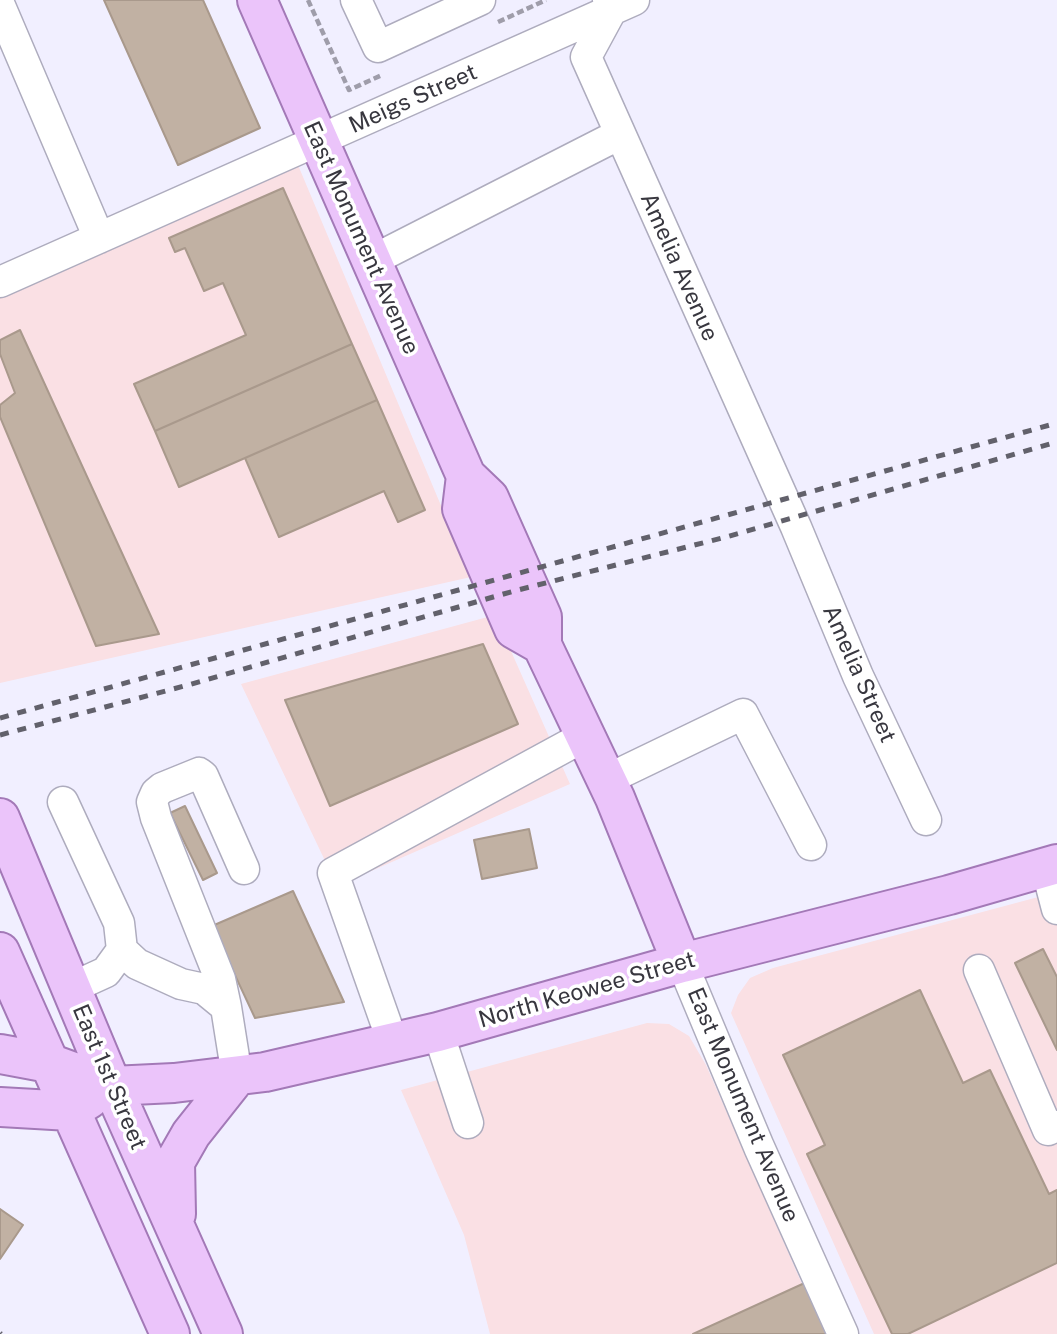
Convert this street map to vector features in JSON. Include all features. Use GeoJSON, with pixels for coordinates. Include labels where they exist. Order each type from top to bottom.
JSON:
{"type":"FeatureCollection","features":[{"type":"Feature","properties":{"kind":"main road","name":"East Monument Avenue"},"geometry":{"type":"LineString","coordinates":[[257,0],[466,476],[489,498],[542,617],[542,645],[606,780],[682,963]]}},
{"type":"Feature","properties":{"kind":"main road","name":"East 1st Street"},"geometry":{"type":"LineString","coordinates":[[0,818],[112,1086],[223,1334]]}},
{"type":"Feature","properties":{"kind":"main road","name":"North Keowee Street"},"geometry":{"type":"LineString","coordinates":[[0,1054],[49,1063],[112,1086],[174,1083],[295,1066],[438,1032],[682,963],[1052,866]]}},
{"type":"Feature","properties":{"kind":"main road"},"geometry":{"type":"LineString","coordinates":[[0,952],[170,1334]]}},
{"type":"Feature","properties":{"kind":"main road"},"geometry":{"type":"LineString","coordinates":[[178,1234],[175,1162],[191,1134],[237,1076]]}},
{"type":"Feature","properties":{"kind":"main road","name":"North Keowee Street"},"geometry":{"type":"LineString","coordinates":[[70,1111],[112,1086]]}},
{"type":"Feature","properties":{"kind":"main road"},"geometry":{"type":"LineString","coordinates":[[0,1107],[70,1111]]}},
{"type":"Feature","properties":{"kind":"street"},"geometry":{"type":"LineString","coordinates":[[356,0],[378,47],[435,9],[480,0]]}},
{"type":"Feature","properties":{"kind":"street","name":"Meigs Street"},"geometry":{"type":"LineString","coordinates":[[0,282],[318,142],[618,3]]}},
{"type":"Feature","properties":{"kind":"street","name":"Amelia Avenue"},"geometry":{"type":"LineString","coordinates":[[618,3],[586,57],[796,527]]}},
{"type":"Feature","properties":{"kind":"street"},"geometry":{"type":"LineString","coordinates":[[0,6],[99,238]]}},
{"type":"Feature","properties":{"kind":"street"},"geometry":{"type":"LineString","coordinates":[[371,261],[620,134]]}},
{"type":"Feature","properties":{"kind":"street","name":"Amelia Street"},"geometry":{"type":"LineString","coordinates":[[796,527],[858,676],[926,820]]}},
{"type":"Feature","properties":{"kind":"street"},"geometry":{"type":"LineString","coordinates":[[606,780],[743,714],[811,845]]}},
{"type":"Feature","properties":{"kind":"street"},"geometry":{"type":"LineString","coordinates":[[393,1043],[333,873],[585,736]]}},
{"type":"Feature","properties":{"kind":"street"},"geometry":{"type":"LineString","coordinates":[[237,1076],[220,979],[156,818],[152,803],[156,793],[199,773],[203,776],[244,869]]}},
{"type":"Feature","properties":{"kind":"street"},"geometry":{"type":"LineString","coordinates":[[63,802],[119,923],[122,950],[137,964],[181,984],[204,989],[226,1007]]}},
{"type":"Feature","properties":{"kind":"street"},"geometry":{"type":"LineString","coordinates":[[1052,866],[1057,909]]}},
{"type":"Feature","properties":{"kind":"street"},"geometry":{"type":"LineString","coordinates":[[71,988],[106,972],[122,950]]}},
{"type":"Feature","properties":{"kind":"street","name":"East Monument Avenue"},"geometry":{"type":"LineString","coordinates":[[682,963],[759,1147],[844,1334]]}},
{"type":"Feature","properties":{"kind":"street"},"geometry":{"type":"LineString","coordinates":[[979,970],[1048,1130],[1057,1126]]}},
{"type":"Feature","properties":{"kind":"street"},"geometry":{"type":"LineString","coordinates":[[438,1032],[468,1123]]}},
{"type":"Feature","properties":{"kind":"shaded area"},"geometry":{"type":"Polygon","coordinates":[[[298,165],[471,577],[0,683],[0,297],[298,165]]]}},
{"type":"Feature","properties":{"kind":"shaded area"},"geometry":{"type":"Polygon","coordinates":[[[495,615],[570,784],[337,886],[241,684],[495,615]]]}},
{"type":"Feature","properties":{"kind":"shaded area"},"geometry":{"type":"Polygon","coordinates":[[[1057,892],[1057,1334],[874,1334],[731,1013],[738,995],[750,978],[773,968],[1057,892]]]}},
{"type":"Feature","properties":{"kind":"shaded area"},"geometry":{"type":"Polygon","coordinates":[[[647,1023],[669,1024],[689,1036],[706,1065],[824,1334],[490,1334],[464,1235],[401,1090],[647,1023]]]}},
{"type":"Feature","properties":{"kind":"building"},"geometry":{"type":"Polygon","coordinates":[[[104,0],[203,0],[260,128],[178,165],[104,0]]]}},
{"type":"Feature","properties":{"kind":"building"},"geometry":{"type":"Polygon","coordinates":[[[283,188],[352,344],[155,431],[134,384],[246,335],[223,283],[204,291],[185,248],[175,252],[169,238],[283,188]]]}},
{"type":"Feature","properties":{"kind":"building"},"geometry":{"type":"Polygon","coordinates":[[[20,330],[159,634],[96,646],[0,417],[0,405],[15,393],[0,354],[0,340],[20,330]]]}},
{"type":"Feature","properties":{"kind":"building"},"geometry":{"type":"Polygon","coordinates":[[[352,344],[377,400],[179,487],[155,431],[352,344]]]}},
{"type":"Feature","properties":{"kind":"building"},"geometry":{"type":"Polygon","coordinates":[[[377,400],[425,510],[398,522],[384,491],[279,537],[245,458],[377,400]]]}},
{"type":"Feature","properties":{"kind":"building"},"geometry":{"type":"Polygon","coordinates":[[[483,644],[518,724],[330,806],[285,700],[483,644]]]}},
{"type":"Feature","properties":{"kind":"building"},"geometry":{"type":"Polygon","coordinates":[[[185,806],[217,873],[203,880],[170,813],[185,806]]]}},
{"type":"Feature","properties":{"kind":"building"},"geometry":{"type":"Polygon","coordinates":[[[529,829],[537,868],[482,879],[474,840],[529,829]]]}},
{"type":"Feature","properties":{"kind":"building"},"geometry":{"type":"Polygon","coordinates":[[[293,891],[344,1002],[255,1018],[212,926],[293,891]]]}},
{"type":"Feature","properties":{"kind":"building"},"geometry":{"type":"Polygon","coordinates":[[[1043,949],[1057,977],[1057,1050],[1015,963],[1043,949]]]}},
{"type":"Feature","properties":{"kind":"building"},"geometry":{"type":"Polygon","coordinates":[[[920,990],[963,1083],[990,1070],[1049,1194],[1057,1190],[1057,1263],[908,1334],[892,1334],[807,1154],[825,1145],[783,1055],[920,990]]]}},
{"type":"Feature","properties":{"kind":"building"},"geometry":{"type":"Polygon","coordinates":[[[0,1209],[23,1225],[0,1259],[0,1209]]]}},
{"type":"Feature","properties":{"kind":"building"},"geometry":{"type":"Polygon","coordinates":[[[809,1281],[832,1334],[693,1334],[809,1281]]]}},
{"type":"Feature","properties":{"kind":"railway"},"geometry":{"type":"LineString","coordinates":[[0,718],[1057,423]]}},
{"type":"Feature","properties":{"kind":"railway"},"geometry":{"type":"LineString","coordinates":[[0,735],[188,685],[514,591],[726,537],[1057,442]]}}]}
